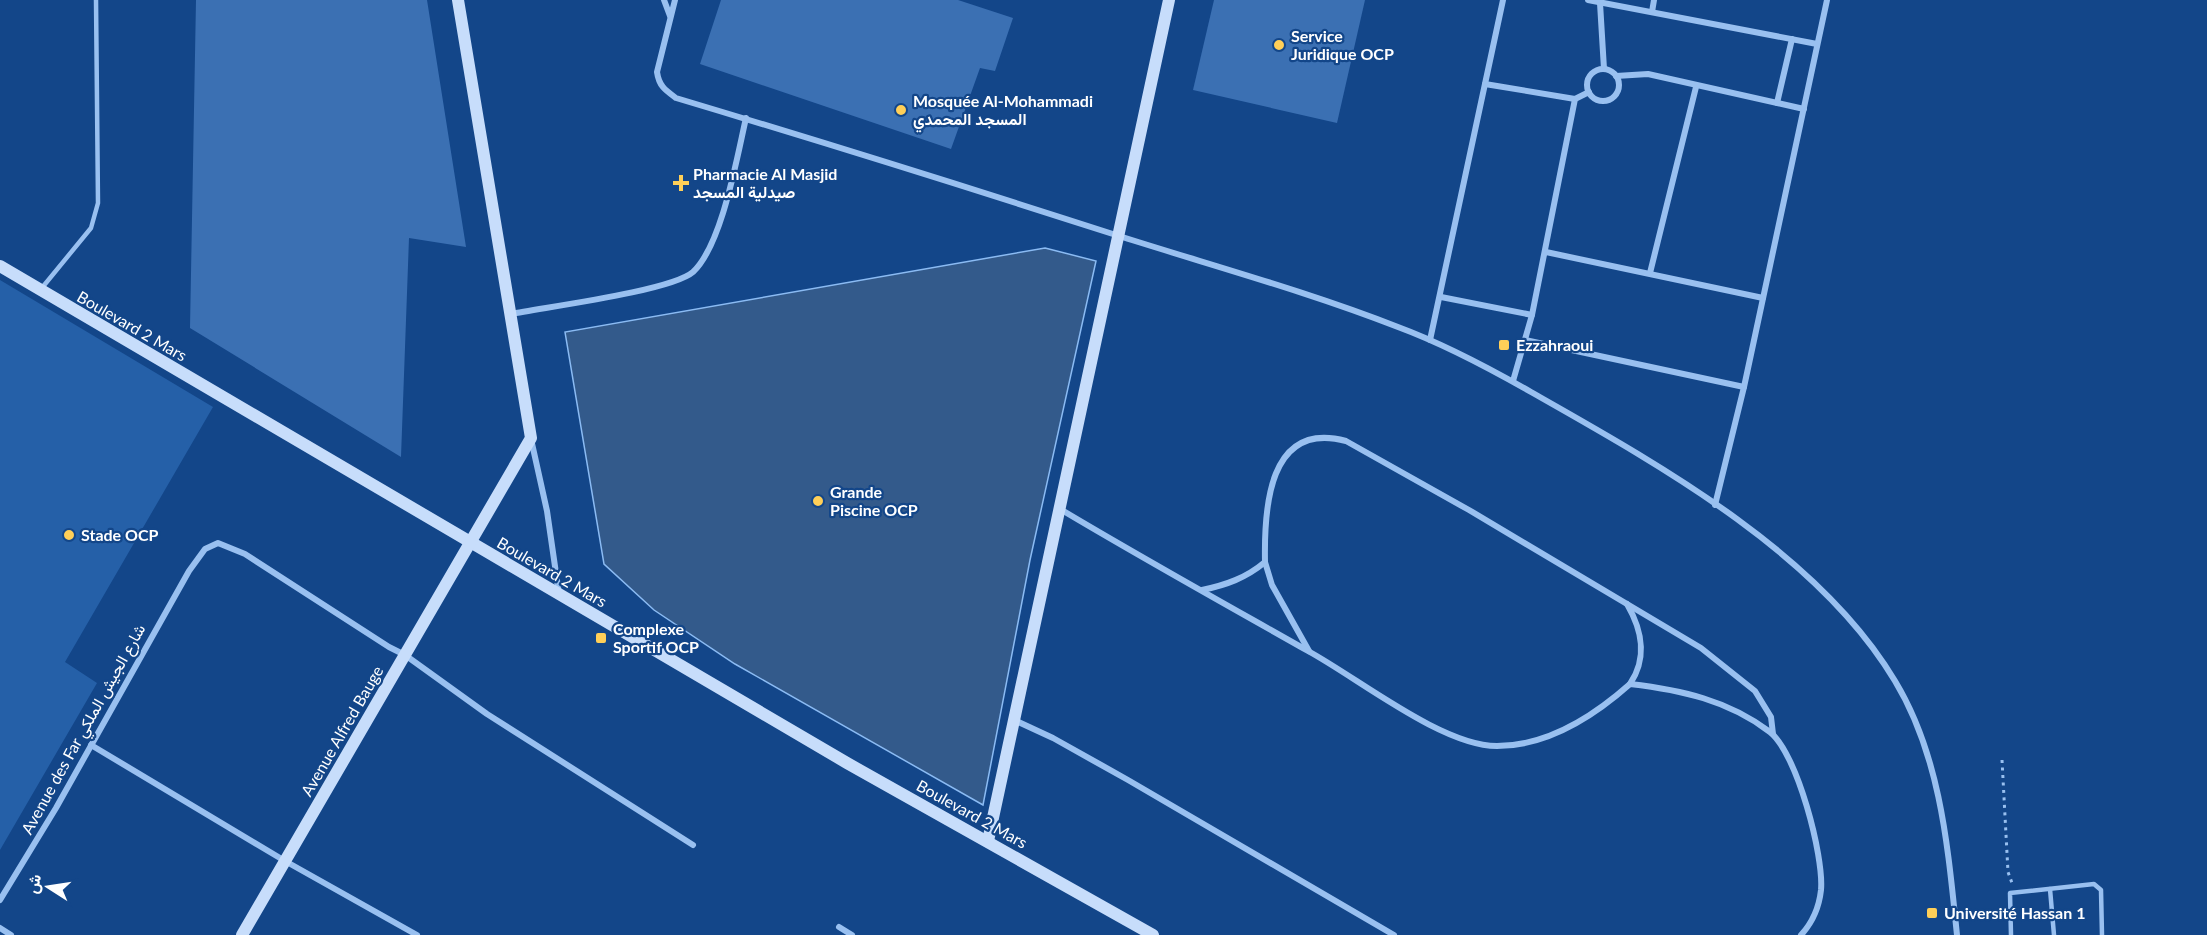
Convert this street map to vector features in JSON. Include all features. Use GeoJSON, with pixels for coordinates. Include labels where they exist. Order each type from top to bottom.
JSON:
{"type":"FeatureCollection","features":[{"type":"Feature","properties":{"kind":"street"},"geometry":{"type":"LineString","coordinates":[[458,0],[531,438],[547,511],[560,594]]}},
{"type":"Feature","properties":{"kind":"street"},"geometry":{"type":"LineString","coordinates":[[664,0],[670,16]]}},
{"type":"Feature","properties":{"kind":"street"},"geometry":{"type":"LineString","coordinates":[[675,0],[657,72],[663,89],[676,98],[746,118],[1355,311],[1430,340],[1513,381],[1618,442],[1715,505],[1798,567],[1869,642],[1898,686],[1927,754],[1935,782],[1943,816],[1957,935]]}},
{"type":"Feature","properties":{"kind":"street"},"geometry":{"type":"LineString","coordinates":[[988,841],[1169,0]]}},
{"type":"Feature","properties":{"kind":"street"},"geometry":{"type":"LineString","coordinates":[[1430,340],[1503,0]]}},
{"type":"Feature","properties":{"kind":"street"},"geometry":{"type":"LineString","coordinates":[[1588,0],[1817,44]]}},
{"type":"Feature","properties":{"kind":"street"},"geometry":{"type":"LineString","coordinates":[[1652,12],[1654,0]]}},
{"type":"Feature","properties":{"kind":"street"},"geometry":{"type":"LineString","coordinates":[[1715,505],[1744,387],[1827,0]]}},
{"type":"Feature","properties":{"kind":"street"},"geometry":{"type":"LineString","coordinates":[[1600,3],[1604,69]]}},
{"type":"Feature","properties":{"kind":"street"},"geometry":{"type":"LineString","coordinates":[[1777,103],[1792,39]]}},
{"type":"Feature","properties":{"kind":"street"},"geometry":{"type":"LineString","coordinates":[[1604,69],[1616,76],[1648,74],[1695,87],[1804,109]]}},
{"type":"Feature","properties":{"kind":"street"},"geometry":{"type":"LineString","coordinates":[[1589,92],[1590,76],[1604,69]]}},
{"type":"Feature","properties":{"kind":"street"},"geometry":{"type":"LineString","coordinates":[[1589,92],[1598,100],[1610,100],[1619,88],[1616,76]]}},
{"type":"Feature","properties":{"kind":"street"},"geometry":{"type":"LineString","coordinates":[[1485,84],[1575,99],[1589,92]]}},
{"type":"Feature","properties":{"kind":"street"},"geometry":{"type":"LineString","coordinates":[[1650,273],[1695,87]]}},
{"type":"Feature","properties":{"kind":"street"},"geometry":{"type":"LineString","coordinates":[[1513,381],[1532,315],[1546,252],[1575,99]]}},
{"type":"Feature","properties":{"kind":"street"},"geometry":{"type":"LineString","coordinates":[[511,314],[658,287],[685,278],[693,272],[702,261],[714,238],[731,183],[746,118]]}},
{"type":"Feature","properties":{"kind":"street"},"geometry":{"type":"LineString","coordinates":[[1546,252],[1763,298]]}},
{"type":"Feature","properties":{"kind":"street","name":"Boulevard 2 Mars"},"geometry":{"type":"LineString","coordinates":[[0,266],[40,292],[847,763],[1153,935]]}},
{"type":"Feature","properties":{"kind":"street"},"geometry":{"type":"LineString","coordinates":[[1441,297],[1532,315]]}},
{"type":"Feature","properties":{"kind":"street"},"geometry":{"type":"LineString","coordinates":[[1525,339],[1744,387]]}},
{"type":"Feature","properties":{"kind":"street","name":"Avenue Alfred Bauge"},"geometry":{"type":"LineString","coordinates":[[243,935],[531,438]]}},
{"type":"Feature","properties":{"kind":"street"},"geometry":{"type":"LineString","coordinates":[[1310,651],[1276,593],[1265,562],[1268,509],[1278,466],[1286,456],[1305,440],[1332,438],[1364,451],[1626,602],[1701,648],[1743,680],[1764,703],[1771,717],[1773,734],[1796,774],[1819,860],[1821,890],[1816,912],[1801,935]]}},
{"type":"Feature","properties":{"kind":"street"},"geometry":{"type":"LineString","coordinates":[[1060,509],[1310,651],[1449,735],[1494,746],[1533,740],[1589,717],[1630,684],[1639,668],[1642,648],[1640,631],[1626,602]]}},
{"type":"Feature","properties":{"kind":"street","name":"Avenue des Far شارع الجيش الملكي"},"geometry":{"type":"LineString","coordinates":[[0,900],[189,571],[211,545],[228,545],[388,647],[405,655],[487,714],[693,845]]}},
{"type":"Feature","properties":{"kind":"street"},"geometry":{"type":"LineString","coordinates":[[1201,590],[1225,585],[1244,577],[1265,562]]}},
{"type":"Feature","properties":{"kind":"street"},"geometry":{"type":"LineString","coordinates":[[1630,684],[1667,688],[1712,700],[1773,734]]}},
{"type":"Feature","properties":{"kind":"street"},"geometry":{"type":"LineString","coordinates":[[1014,720],[1053,738],[1148,791],[1394,935]]}},
{"type":"Feature","properties":{"kind":"street"},"geometry":{"type":"LineString","coordinates":[[91,745],[285,861],[417,935]]}},
{"type":"Feature","properties":{"kind":"street"},"geometry":{"type":"LineString","coordinates":[[839,927],[852,935]]}},
{"type":"Feature","properties":{"kind":"street"},"geometry":{"type":"LineString","coordinates":[[0,928],[11,935]]}},
{"type":"Feature","properties":{"kind":"lane"},"geometry":{"type":"LineString","coordinates":[[40,292],[91,228],[99,203],[96,0]]}},
{"type":"Feature","properties":{"kind":"lane"},"geometry":{"type":"LineString","coordinates":[[2011,935],[2010,893],[2094,884],[2098,886],[2102,935]]}},
{"type":"Feature","properties":{"kind":"lane"},"geometry":{"type":"LineString","coordinates":[[2050,889],[2054,935]]}},
{"type":"Feature","properties":{"kind":"path"},"geometry":{"type":"LineString","coordinates":[[2002,760],[2008,878],[2011,883],[2019,885]]}},
{"type":"Feature","properties":{"kind":"shaded area","name":"Grande Piscine OCP"},"geometry":{"type":"Polygon","coordinates":[[[1045,248],[1096,261],[1030,560],[983,805],[735,664],[654,610],[604,564],[565,332],[1045,248]]]}},
{"type":"Feature","properties":{"kind":"shaded area","name":"Stade OCP"},"geometry":{"type":"Polygon","coordinates":[[[0,280],[213,407],[65,662],[97,683],[0,850],[0,280]]]}},
{"type":"Feature","properties":{"kind":"building"},"geometry":{"type":"Polygon","coordinates":[[[196,0],[427,0],[466,247],[409,238],[401,457],[190,328],[196,0]]]}},
{"type":"Feature","properties":{"kind":"building","name":"Mosquée Al-Mohammadi المسجد المحمدي"},"geometry":{"type":"Polygon","coordinates":[[[721,0],[958,0],[1013,18],[995,71],[980,68],[951,149],[700,64],[721,0]]]}},
{"type":"Feature","properties":{"kind":"building","name":"Service Juridique OCP"},"geometry":{"type":"Polygon","coordinates":[[[1214,0],[1365,0],[1337,123],[1193,90],[1214,0]]]}},
{"type":"Feature","properties":{"kind":"place","name":"Service Juridique OCP"},"geometry":{"type":"Point","coordinates":[1279,45]}},
{"type":"Feature","properties":{"kind":"place","name":"Mosquée Al-Mohammadi المسجد المحمدي"},"geometry":{"type":"Point","coordinates":[901,110]}},
{"type":"Feature","properties":{"kind":"place","name":"Pharmacie Al Masjid صيدلية المسجد"},"geometry":{"type":"Point","coordinates":[681,183]}},
{"type":"Feature","properties":{"kind":"place","name":"Ezzahraoui"},"geometry":{"type":"Point","coordinates":[1504,345]}},
{"type":"Feature","properties":{"kind":"place","name":"Grande Piscine OCP"},"geometry":{"type":"Point","coordinates":[818,501]}},
{"type":"Feature","properties":{"kind":"place","name":"Stade OCP"},"geometry":{"type":"Point","coordinates":[69,535]}},
{"type":"Feature","properties":{"kind":"place","name":"Complexe Sportif OCP"},"geometry":{"type":"Point","coordinates":[601,638]}},
{"type":"Feature","properties":{"kind":"place","name":"Université Hassan 1"},"geometry":{"type":"Point","coordinates":[1932,913]}}]}
